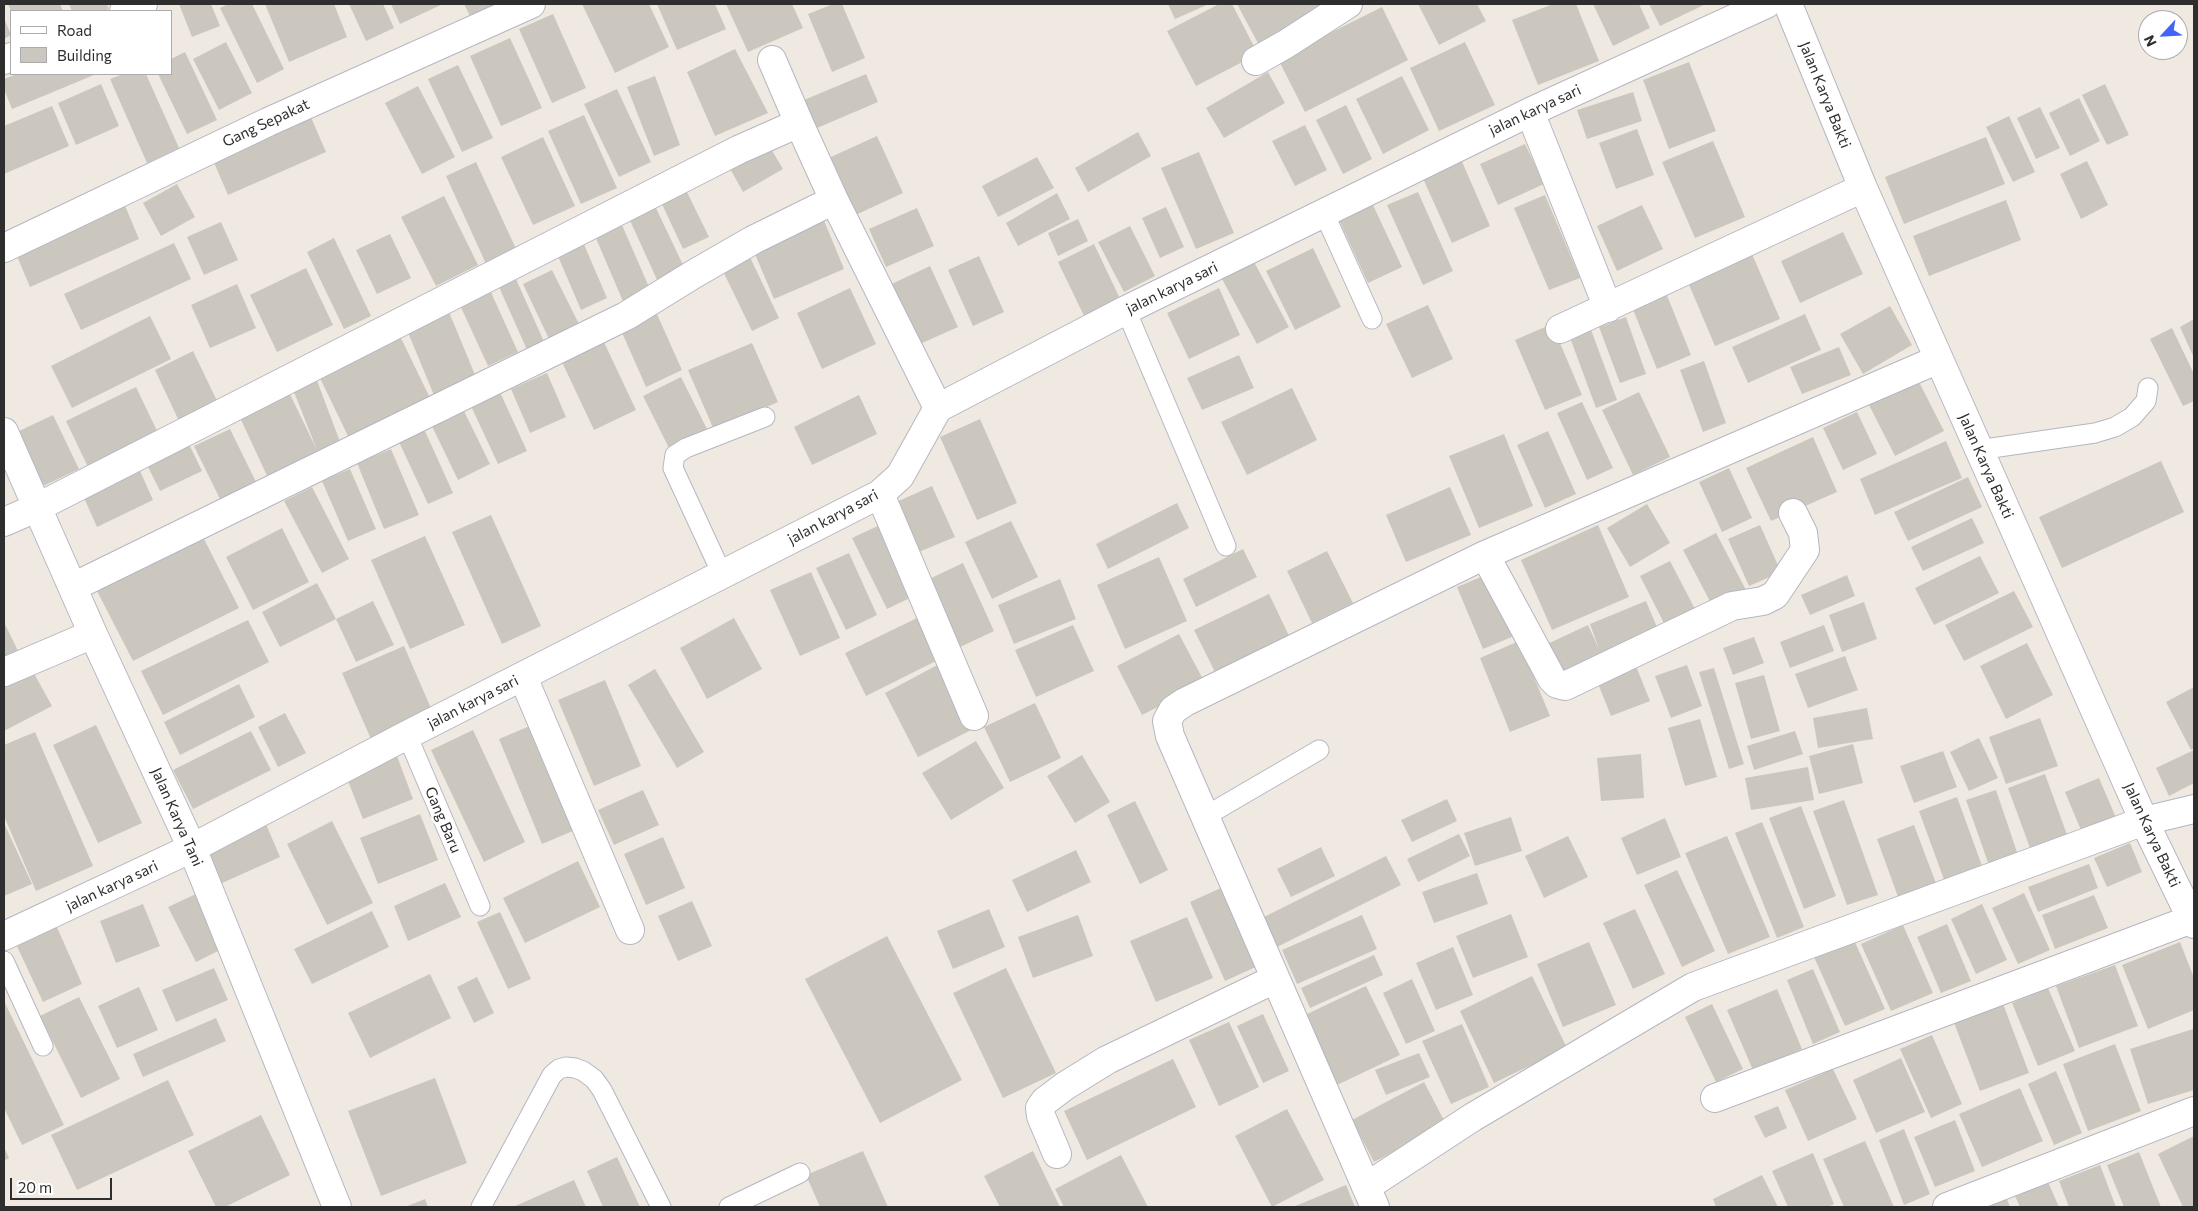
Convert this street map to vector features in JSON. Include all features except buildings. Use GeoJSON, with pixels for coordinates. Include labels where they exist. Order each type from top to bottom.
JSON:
{"type":"FeatureCollection","features":[{"type":"Feature","properties":{"kind":"street"},"geometry":{"type":"LineString","coordinates":[[127,10],[143,4]]}},
{"type":"Feature","properties":{"kind":"street","name":"Gang Sepakat"},"geometry":{"type":"LineString","coordinates":[[4,248],[268,122],[531,4]]}},
{"type":"Feature","properties":{"kind":"street"},"geometry":{"type":"LineString","coordinates":[[1256,61],[1348,4]]}},
{"type":"Feature","properties":{"kind":"street","name":"jalan karya sari"},"geometry":{"type":"LineString","coordinates":[[4,936],[192,848],[407,735],[880,494],[900,476],[938,408],[1126,310],[1530,112],[1766,4]]}},
{"type":"Feature","properties":{"kind":"street","name":"Jalan Karya Bakti"},"geometry":{"type":"LineString","coordinates":[[1788,4],[1859,179],[1978,450],[2144,821],[2193,922]]}},
{"type":"Feature","properties":{"kind":"street"},"geometry":{"type":"LineString","coordinates":[[772,60],[834,200],[938,408]]}},
{"type":"Feature","properties":{"kind":"street"},"geometry":{"type":"LineString","coordinates":[[1530,112],[1608,308]]}},
{"type":"Feature","properties":{"kind":"street"},"geometry":{"type":"LineString","coordinates":[[4,522],[36,508],[738,150],[799,123]]}},
{"type":"Feature","properties":{"kind":"street"},"geometry":{"type":"LineString","coordinates":[[1560,329],[1608,308],[1859,179]]}},
{"type":"Feature","properties":{"kind":"street"},"geometry":{"type":"LineString","coordinates":[[73,587],[626,316],[745,245],[834,200]]}},
{"type":"Feature","properties":{"kind":"street"},"geometry":{"type":"LineString","coordinates":[[1939,359],[1485,555],[1194,697],[1173,710],[1167,721],[1170,736],[1370,1197],[1472,1117],[1693,987],[2144,821],[2194,809]]}},
{"type":"Feature","properties":{"kind":"street","name":"Jalan Karya Tani"},"geometry":{"type":"LineString","coordinates":[[4,432],[36,508],[192,848],[337,1207]]}},
{"type":"Feature","properties":{"kind":"street"},"geometry":{"type":"LineString","coordinates":[[880,494],[974,716]]}},
{"type":"Feature","properties":{"kind":"street"},"geometry":{"type":"LineString","coordinates":[[1485,555],[1552,679],[1556,684],[1565,686],[1732,606],[1763,601],[1775,595],[1805,550],[1803,533],[1793,513]]}},
{"type":"Feature","properties":{"kind":"street"},"geometry":{"type":"LineString","coordinates":[[4,672],[93,634]]}},
{"type":"Feature","properties":{"kind":"street"},"geometry":{"type":"LineString","coordinates":[[523,676],[630,930]]}},
{"type":"Feature","properties":{"kind":"street"},"geometry":{"type":"LineString","coordinates":[[1715,1098],[2193,922]]}},
{"type":"Feature","properties":{"kind":"street"},"geometry":{"type":"LineString","coordinates":[[1057,1154],[1041,1116],[1040,1108],[1052,1096],[1107,1060],[1275,979]]}},
{"type":"Feature","properties":{"kind":"street"},"geometry":{"type":"LineString","coordinates":[[1947,1207],[2194,1111]]}},
{"type":"Feature","properties":{"kind":"lane"},"geometry":{"type":"LineString","coordinates":[[1324,213],[1372,320]]}},
{"type":"Feature","properties":{"kind":"lane"},"geometry":{"type":"LineString","coordinates":[[1126,310],[1226,546]]}},
{"type":"Feature","properties":{"kind":"lane"},"geometry":{"type":"LineString","coordinates":[[1978,450],[2095,433],[2114,427],[2132,417],[2146,401],[2148,388]]}},
{"type":"Feature","properties":{"kind":"lane"},"geometry":{"type":"LineString","coordinates":[[722,574],[673,468],[675,455],[686,448],[764,417]]}},
{"type":"Feature","properties":{"kind":"lane","name":"Gang Baru"},"geometry":{"type":"LineString","coordinates":[[407,735],[480,906]]}},
{"type":"Feature","properties":{"kind":"lane"},"geometry":{"type":"LineString","coordinates":[[1204,817],[1319,750]]}},
{"type":"Feature","properties":{"kind":"lane"},"geometry":{"type":"LineString","coordinates":[[4,961],[43,1046]]}},
{"type":"Feature","properties":{"kind":"lane"},"geometry":{"type":"LineString","coordinates":[[482,1207],[552,1075],[559,1069],[566,1067],[583,1071],[594,1079],[602,1090],[661,1207]]}},
{"type":"Feature","properties":{"kind":"lane"},"geometry":{"type":"LineString","coordinates":[[729,1207],[800,1173]]}}]}
